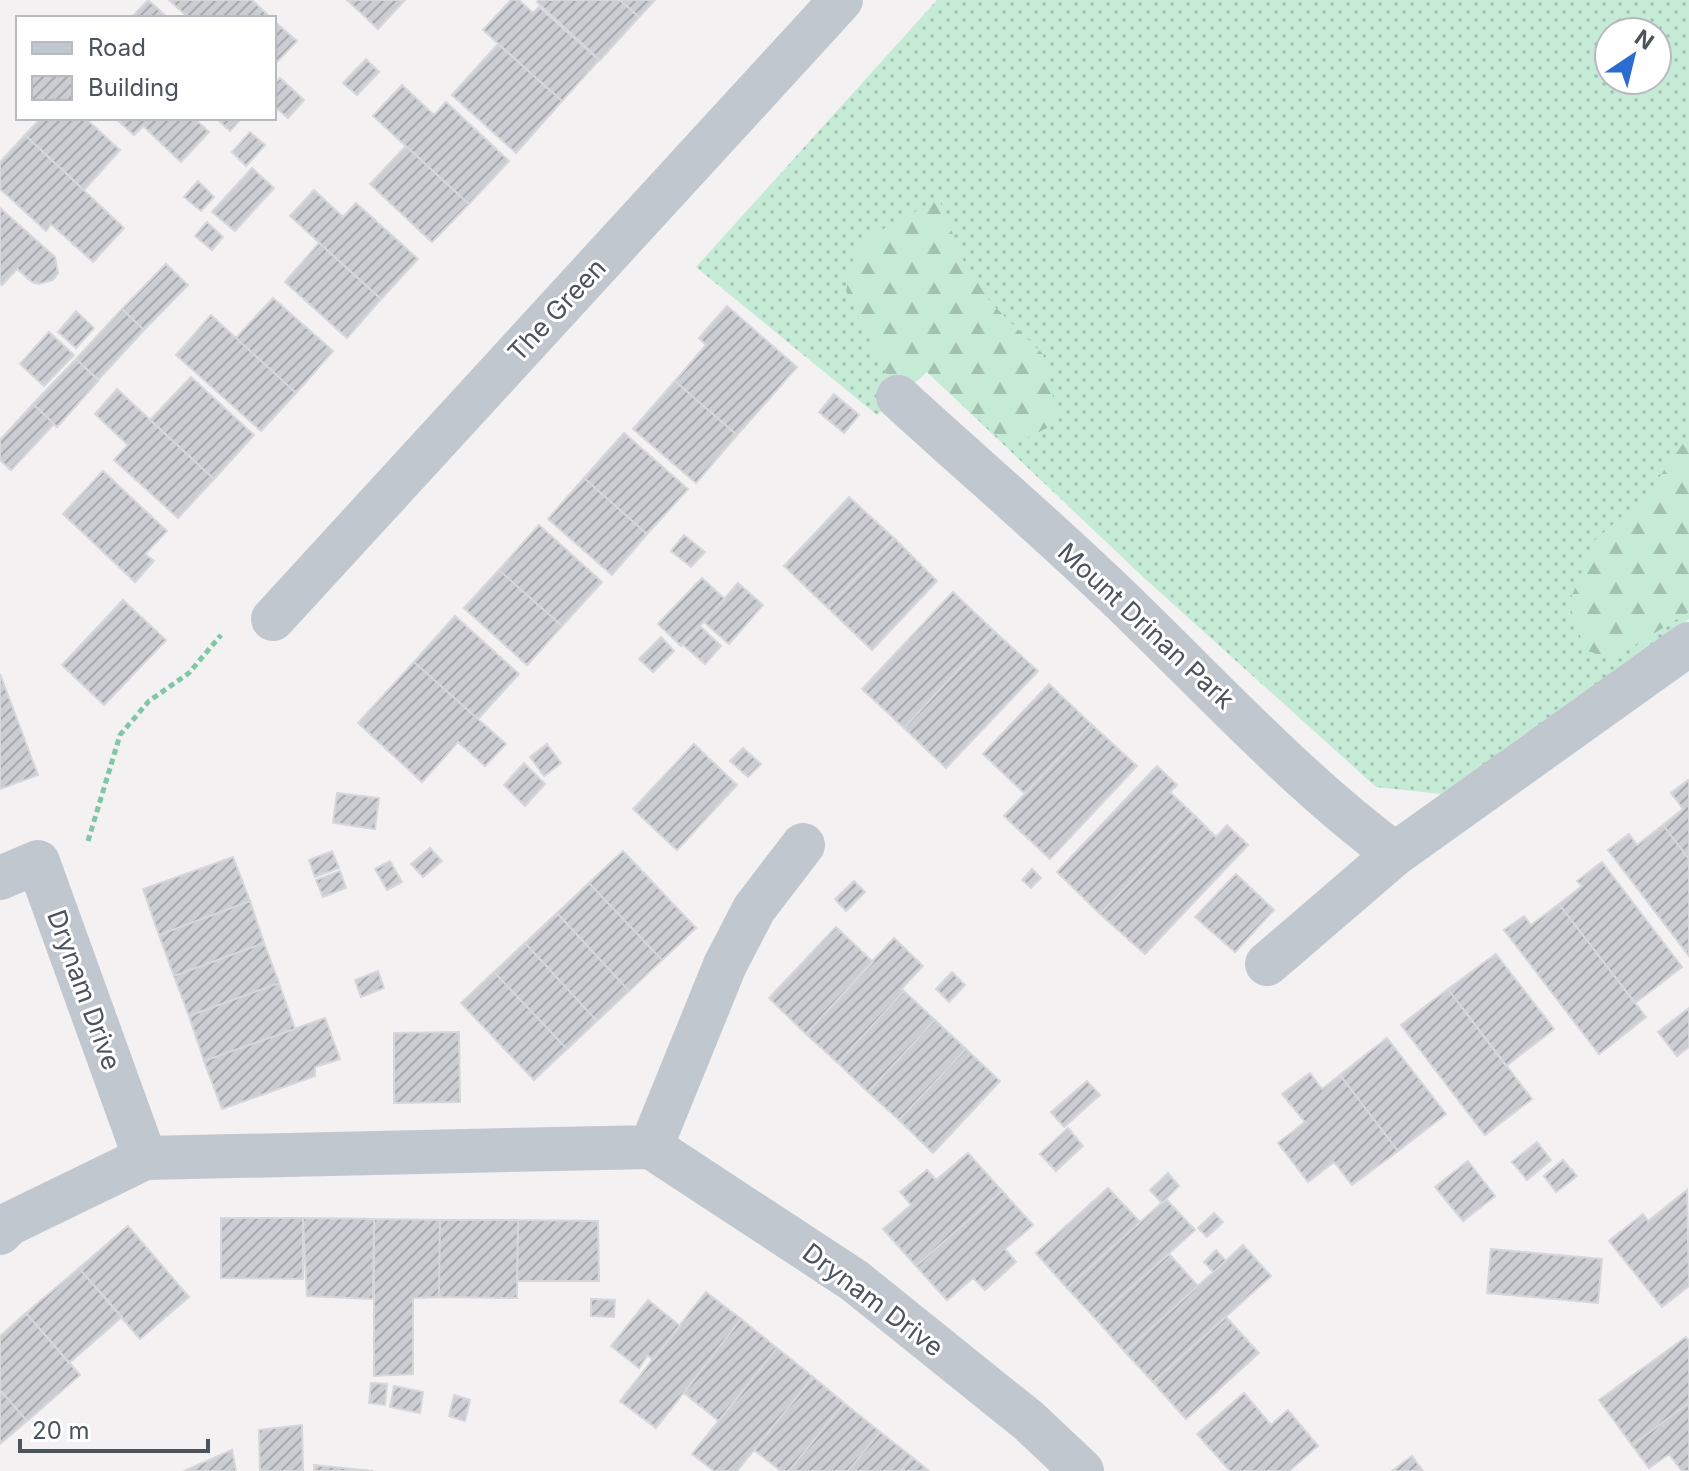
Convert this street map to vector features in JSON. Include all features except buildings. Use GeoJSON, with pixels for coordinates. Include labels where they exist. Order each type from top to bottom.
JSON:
{"type":"FeatureCollection","features":[{"type":"Feature","properties":{"kind":"street","name":"The Green"},"geometry":{"type":"LineString","coordinates":[[273,619],[841,0]]}},
{"type":"Feature","properties":{"kind":"street","name":"Mount Drinan Park"},"geometry":{"type":"LineString","coordinates":[[898,397],[1119,598],[1364,831],[1395,854]]}},
{"type":"Feature","properties":{"kind":"street"},"geometry":{"type":"LineString","coordinates":[[1267,964],[1395,854],[1689,644]]}},
{"type":"Feature","properties":{"kind":"street"},"geometry":{"type":"LineString","coordinates":[[3,1219],[145,1158],[651,1147],[725,965],[754,909],[803,845]]}},
{"type":"Feature","properties":{"kind":"street","name":"Drynam Drive"},"geometry":{"type":"LineString","coordinates":[[19,870],[145,1158]]}},
{"type":"Feature","properties":{"kind":"street","name":"Drynam Drive"},"geometry":{"type":"LineString","coordinates":[[651,1147],[855,1281],[1029,1421],[1082,1471]]}},
{"type":"Feature","properties":{"kind":"path"},"geometry":{"type":"LineString","coordinates":[[19,870],[88,841],[120,735],[149,701],[189,673],[235,619],[257,637],[273,619]]}},
{"type":"Feature","properties":{"kind":"green space"},"geometry":{"type":"Polygon","coordinates":[[[937,0],[1689,0],[1689,619],[1508,755],[1441,794],[1376,787],[1141,575],[927,372],[877,415],[696,267],[937,0]]]}},
{"type":"Feature","properties":{"kind":"green space"},"geometry":{"type":"Polygon","coordinates":[[[939,199],[965,264],[991,303],[1043,354],[1059,422],[1009,447],[927,372],[898,397],[846,291],[857,243],[939,199]]]}},
{"type":"Feature","properties":{"kind":"green space"},"geometry":{"type":"Polygon","coordinates":[[[1689,435],[1689,612],[1612,659],[1585,650],[1569,603],[1594,541],[1649,492],[1689,435]]]}}]}
